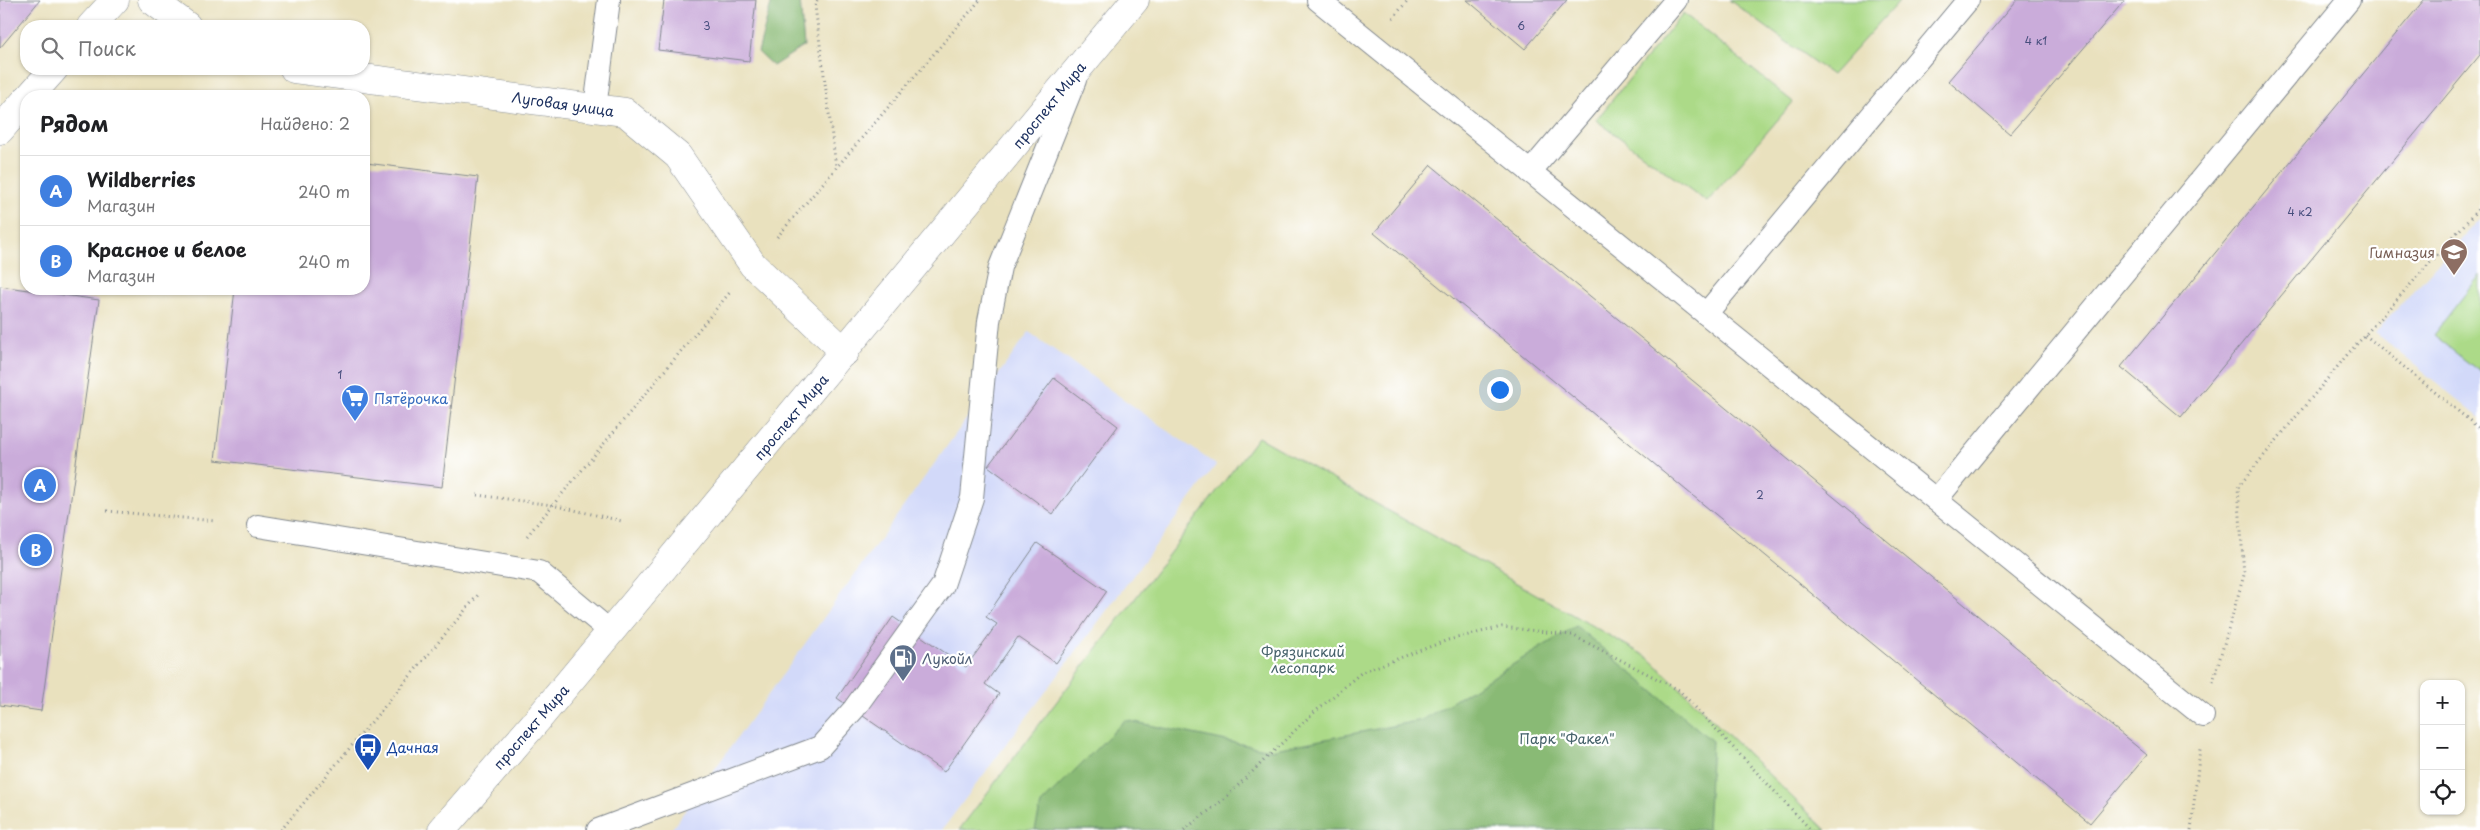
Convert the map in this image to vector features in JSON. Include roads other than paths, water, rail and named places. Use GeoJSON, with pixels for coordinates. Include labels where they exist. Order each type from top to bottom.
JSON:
{"type":"FeatureCollection","features":[{"type":"Feature","properties":{"kind":"main road"},"geometry":{"type":"LineString","coordinates":[[97,20],[115,0]]}},
{"type":"Feature","properties":{"kind":"main road"},"geometry":{"type":"LineString","coordinates":[[152,0],[179,20]]}},
{"type":"Feature","properties":{"kind":"main road","name":"проспект Мира"},"geometry":{"type":"LineString","coordinates":[[442,830],[611,632],[1135,0]]}},
{"type":"Feature","properties":{"kind":"main road"},"geometry":{"type":"LineString","coordinates":[[35,90],[49,75]]}},
{"type":"Feature","properties":{"kind":"main road","name":"Луговая улица"},"geometry":{"type":"LineString","coordinates":[[340,75],[625,112],[678,156],[753,265],[844,352]]}},
{"type":"Feature","properties":{"kind":"main road"},"geometry":{"type":"LineString","coordinates":[[0,130],[20,107]]}},
{"type":"Feature","properties":{"kind":"lane"},"geometry":{"type":"LineString","coordinates":[[596,108],[609,0]]}},
{"type":"Feature","properties":{"kind":"lane"},"geometry":{"type":"LineString","coordinates":[[1318,0],[2204,716]]}},
{"type":"Feature","properties":{"kind":"lane"},"geometry":{"type":"LineString","coordinates":[[1530,172],[1676,0]]}},
{"type":"Feature","properties":{"kind":"lane"},"geometry":{"type":"LineString","coordinates":[[1706,314],[1968,0]]}},
{"type":"Feature","properties":{"kind":"lane"},"geometry":{"type":"LineString","coordinates":[[1936,500],[2349,0]]}},
{"type":"Feature","properties":{"kind":"lane"},"geometry":{"type":"LineString","coordinates":[[598,830],[820,747],[854,709],[943,585],[972,498],[989,321],[1000,267],[1080,68]]}},
{"type":"Feature","properties":{"kind":"lane"},"geometry":{"type":"LineString","coordinates":[[258,526],[539,572],[611,632]]}},
{"type":"Feature","properties":{"kind":"place","name":"Гимназия"},"geometry":{"type":"Point","coordinates":[2454,276]}},
{"type":"Feature","properties":{"kind":"place","name":"Пятёрочка"},"geometry":{"type":"Point","coordinates":[355,422]}},
{"type":"Feature","properties":{"kind":"place","name":"Wildberries"},"geometry":{"type":"Point","coordinates":[40,485]}},
{"type":"Feature","properties":{"kind":"place","name":"Красное и белое"},"geometry":{"type":"Point","coordinates":[36,550]}},
{"type":"Feature","properties":{"kind":"place","name":"Лукойл"},"geometry":{"type":"Point","coordinates":[903,682]}},
{"type":"Feature","properties":{"kind":"place","name":"Дачная"},"geometry":{"type":"Point","coordinates":[368,771]}},
{"type":"Feature","properties":{"kind":"park label","name":"Фрязинский лесопарк"},"geometry":{"type":"Point","coordinates":[1303,660]}},
{"type":"Feature","properties":{"kind":"park label","name":"Парк \"Факел\""},"geometry":{"type":"Point","coordinates":[1567,738]}}]}
